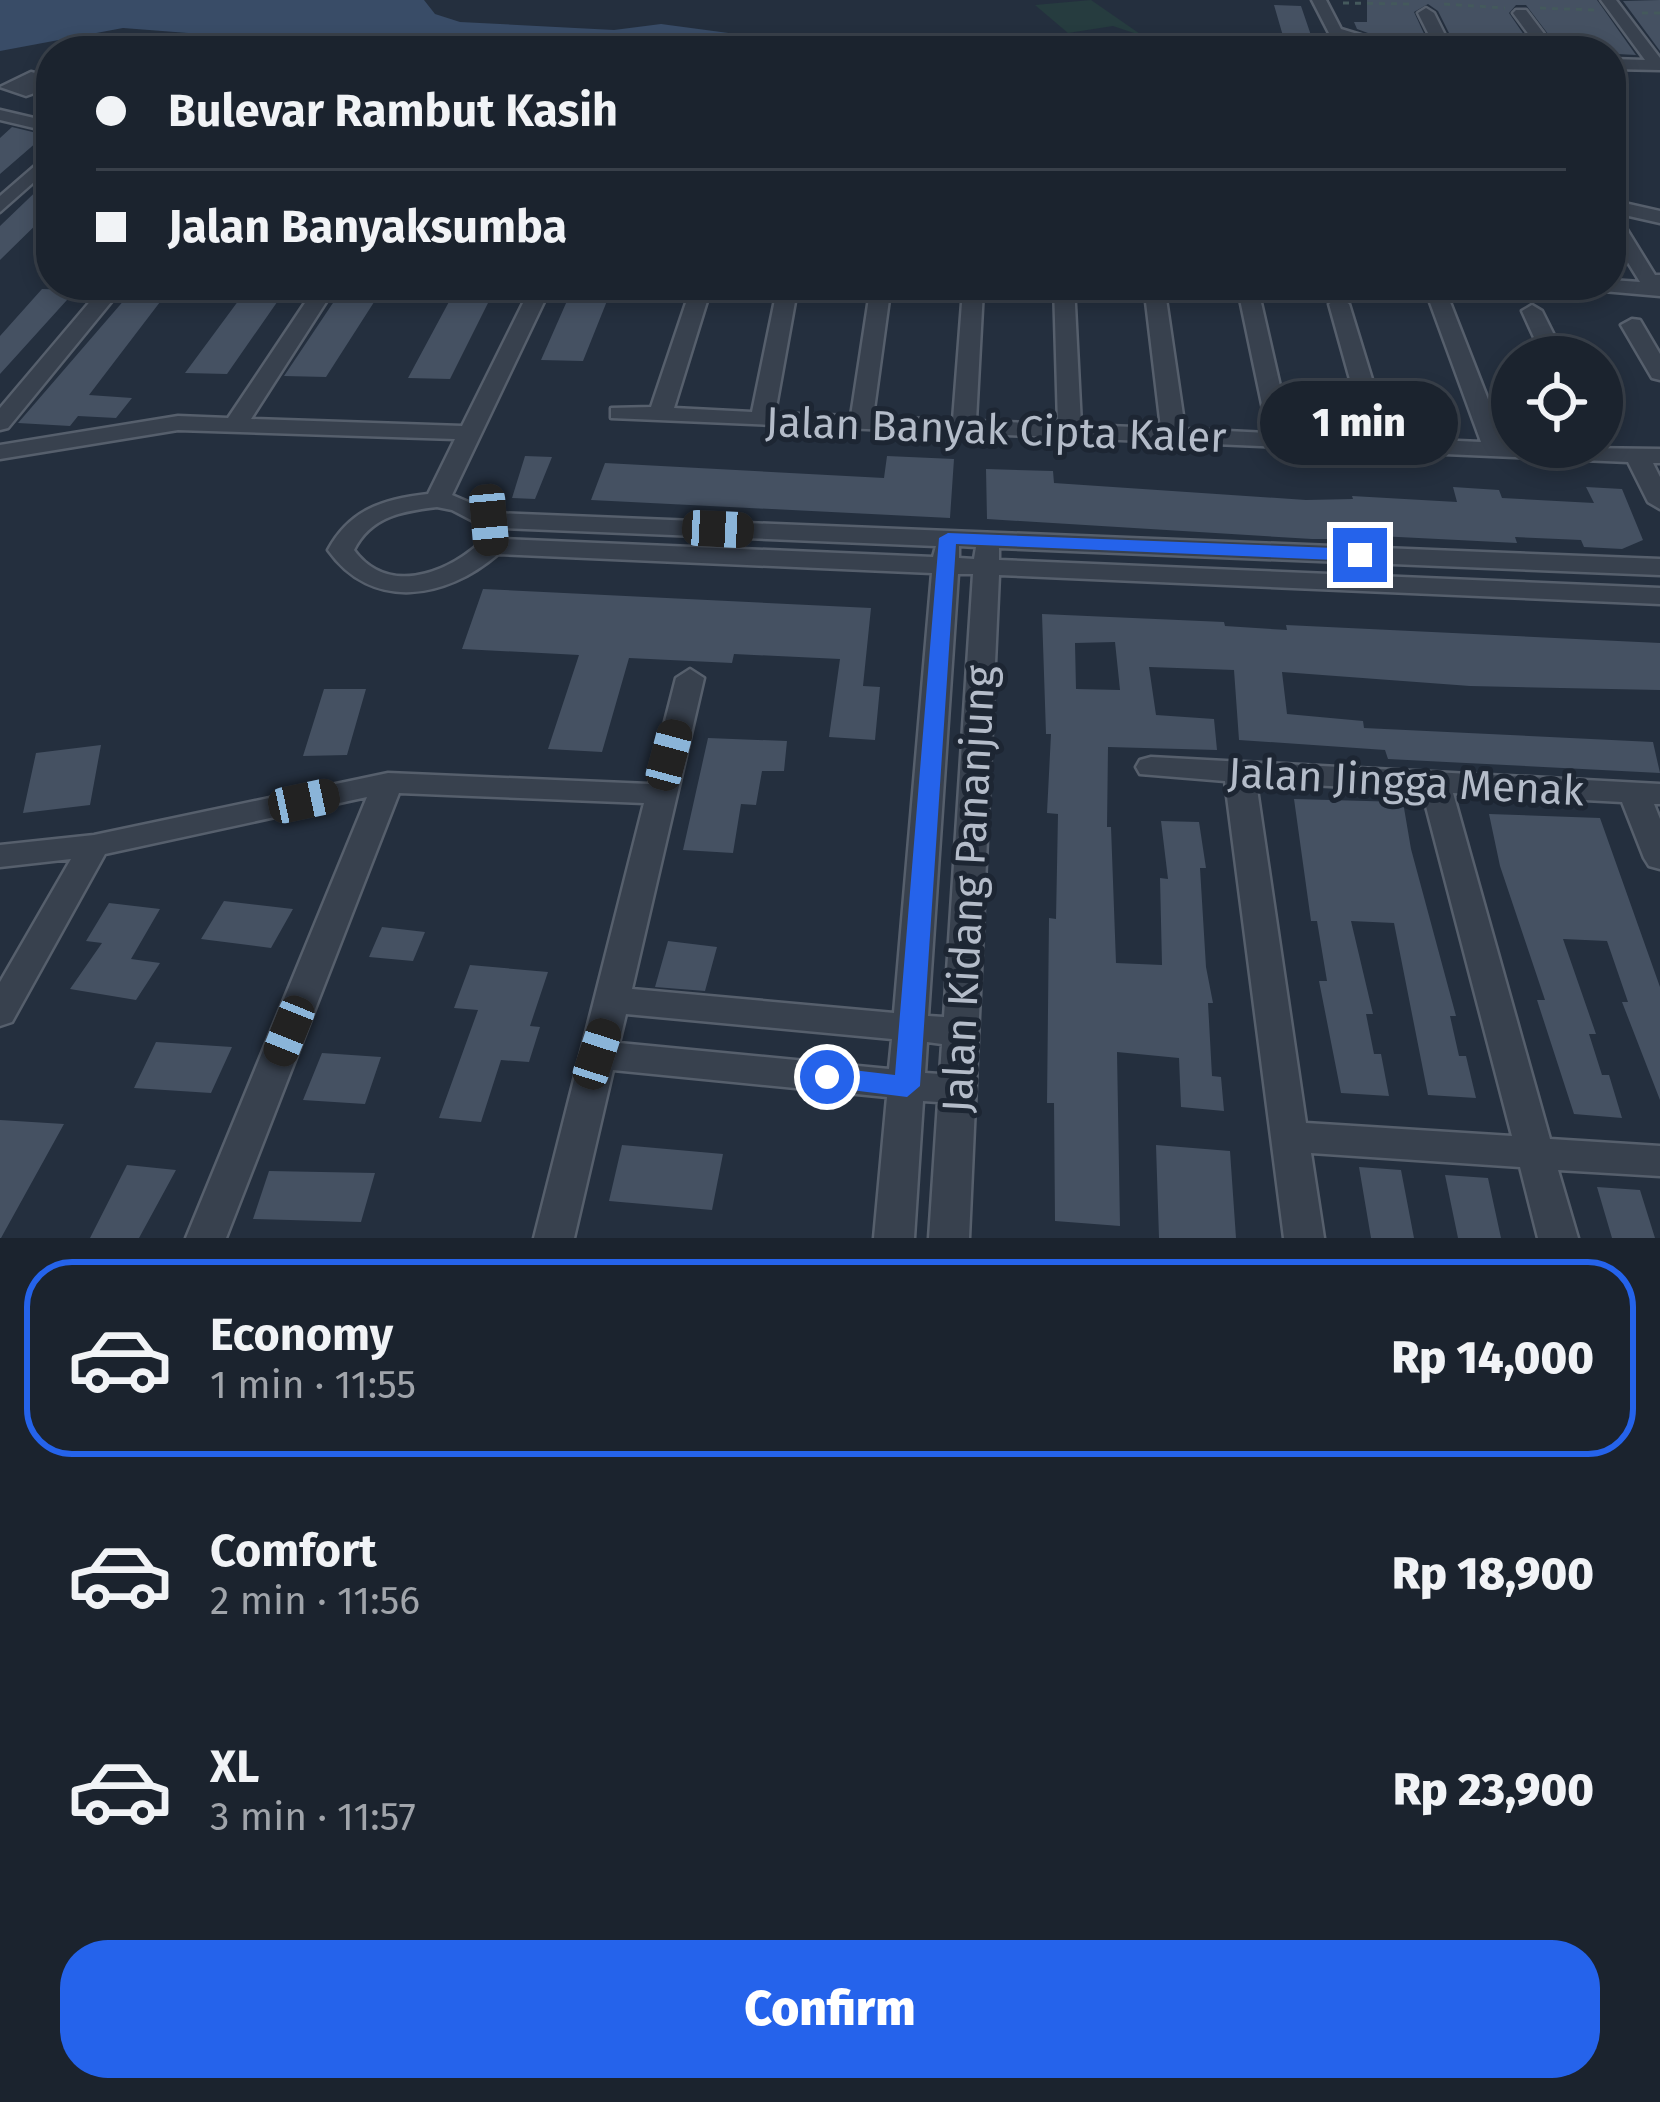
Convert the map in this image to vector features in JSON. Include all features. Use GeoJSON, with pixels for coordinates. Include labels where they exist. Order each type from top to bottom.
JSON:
{"type":"FeatureCollection","features":[{"type":"Feature","properties":{"kind":"street"},"geometry":{"type":"LineString","coordinates":[[1320,1],[1334,32],[1349,36]]}},
{"type":"Feature","properties":{"kind":"street"},"geometry":{"type":"LineString","coordinates":[[1612,5],[1659,65]]}},
{"type":"Feature","properties":{"kind":"street"},"geometry":{"type":"LineString","coordinates":[[1521,6],[1540,36]]}},
{"type":"Feature","properties":{"kind":"street"},"geometry":{"type":"LineString","coordinates":[[1426,7],[1439,36]]}},
{"type":"Feature","properties":{"kind":"street"},"geometry":{"type":"LineString","coordinates":[[1626,64],[1659,65]]}},
{"type":"Feature","properties":{"kind":"street"},"geometry":{"type":"LineString","coordinates":[[20,91],[0,111],[36,122]]}},
{"type":"Feature","properties":{"kind":"street"},"geometry":{"type":"LineString","coordinates":[[0,206],[36,171]]}},
{"type":"Feature","properties":{"kind":"street"},"geometry":{"type":"LineString","coordinates":[[1626,209],[1660,217]]}},
{"type":"Feature","properties":{"kind":"street"},"geometry":{"type":"LineString","coordinates":[[1626,244],[1649,281],[1660,286]]}},
{"type":"Feature","properties":{"kind":"street"},"geometry":{"type":"LineString","coordinates":[[1626,285],[1660,286]]}},
{"type":"Feature","properties":{"kind":"street"},"geometry":{"type":"LineString","coordinates":[[0,422],[102,300]]}},
{"type":"Feature","properties":{"kind":"street"},"geometry":{"type":"LineString","coordinates":[[237,422],[317,300]]}},
{"type":"Feature","properties":{"kind":"street"},"geometry":{"type":"LineString","coordinates":[[437,500],[535,300]]}},
{"type":"Feature","properties":{"kind":"street"},"geometry":{"type":"LineString","coordinates":[[660,415],[697,300]]}},
{"type":"Feature","properties":{"kind":"street"},"geometry":{"type":"LineString","coordinates":[[762,419],[785,300]]}},
{"type":"Feature","properties":{"kind":"street"},"geometry":{"type":"LineString","coordinates":[[861,423],[879,300]]}},
{"type":"Feature","properties":{"kind":"street"},"geometry":{"type":"LineString","coordinates":[[964,428],[972,300]]}},
{"type":"Feature","properties":{"kind":"street"},"geometry":{"type":"LineString","coordinates":[[1065,300],[1070,433]]}},
{"type":"Feature","properties":{"kind":"street"},"geometry":{"type":"LineString","coordinates":[[1156,300],[1174,436]]}},
{"type":"Feature","properties":{"kind":"street"},"geometry":{"type":"LineString","coordinates":[[1250,300],[1281,440]]}},
{"type":"Feature","properties":{"kind":"street"},"geometry":{"type":"LineString","coordinates":[[1439,300],[1491,436]]}},
{"type":"Feature","properties":{"kind":"street"},"geometry":{"type":"LineString","coordinates":[[1339,304],[1380,444]]}},
{"type":"Feature","properties":{"kind":"street"},"geometry":{"type":"LineString","coordinates":[[1532,311],[1544,336]]}},
{"type":"Feature","properties":{"kind":"street"},"geometry":{"type":"LineString","coordinates":[[1632,325],[1660,373]]}},
{"type":"Feature","properties":{"kind":"street","name":"Jalan Banyak Cipta Kaler"},"geometry":{"type":"LineString","coordinates":[[619,413],[1491,449]]}},
{"type":"Feature","properties":{"kind":"street"},"geometry":{"type":"LineString","coordinates":[[0,452],[178,424],[237,422],[470,433]]}},
{"type":"Feature","properties":{"kind":"street"},"geometry":{"type":"LineString","coordinates":[[1649,456],[1660,502]]}},
{"type":"Feature","properties":{"kind":"street"},"geometry":{"type":"LineString","coordinates":[[490,533],[474,565],[443,579],[373,580],[349,568],[341,550],[349,530],[371,514],[403,503],[437,500],[459,503],[490,533],[987,554],[1660,596]]}},
{"type":"Feature","properties":{"kind":"street","name":"Jalan Kidang Pananjung"},"geometry":{"type":"LineString","coordinates":[[894,1238],[947,552]]}},
{"type":"Feature","properties":{"kind":"street"},"geometry":{"type":"LineString","coordinates":[[987,554],[1660,567]]}},
{"type":"Feature","properties":{"kind":"street","name":"Jalan Kidang Pananjung"},"geometry":{"type":"LineString","coordinates":[[950,1238],[987,554]]}},
{"type":"Feature","properties":{"kind":"street"},"geometry":{"type":"LineString","coordinates":[[554,1238],[689,678]]}},
{"type":"Feature","properties":{"kind":"street","name":"Jalan Jingga Menak"},"geometry":{"type":"LineString","coordinates":[[1151,767],[1647,793]]}},
{"type":"Feature","properties":{"kind":"street"},"geometry":{"type":"LineString","coordinates":[[1239,772],[1304,1238]]}},
{"type":"Feature","properties":{"kind":"street"},"geometry":{"type":"LineString","coordinates":[[1435,782],[1558,1238]]}},
{"type":"Feature","properties":{"kind":"street"},"geometry":{"type":"LineString","coordinates":[[0,856],[94,846],[388,783],[659,794]]}},
{"type":"Feature","properties":{"kind":"street"},"geometry":{"type":"LineString","coordinates":[[206,1238],[388,783]]}},
{"type":"Feature","properties":{"kind":"street"},"geometry":{"type":"LineString","coordinates":[[1647,793],[1660,859]]}},
{"type":"Feature","properties":{"kind":"street"},"geometry":{"type":"LineString","coordinates":[[0,1013],[94,846]]}},
{"type":"Feature","properties":{"kind":"street"},"geometry":{"type":"LineString","coordinates":[[615,1000],[961,1032]]}},
{"type":"Feature","properties":{"kind":"street"},"geometry":{"type":"LineString","coordinates":[[597,1054],[958,1090]]}},
{"type":"Feature","properties":{"kind":"street"},"geometry":{"type":"LineString","coordinates":[[1290,1137],[1660,1161]]}},
{"type":"Feature","properties":{"kind":"path"},"geometry":{"type":"LineString","coordinates":[[1320,1],[1426,7],[1612,5],[1660,13]]}},
{"type":"Feature","properties":{"kind":"green space"},"geometry":{"type":"Polygon","coordinates":[[[1091,0],[1143,36],[1113,26],[1068,33],[1035,5],[1091,0]]]}},
{"type":"Feature","properties":{"kind":"water"},"geometry":{"type":"Polygon","coordinates":[[[0,0],[424,0],[435,14],[460,22],[614,30],[661,24],[751,36],[203,36],[123,28],[80,36],[36,36],[36,44],[0,51],[0,0]]]}},
{"type":"Feature","properties":{"kind":"building"},"geometry":{"type":"Polygon","coordinates":[[[1367,0],[1597,0],[1623,36],[1550,36],[1526,5],[1516,5],[1509,13],[1525,36],[1450,36],[1438,11],[1428,4],[1414,12],[1425,36],[1376,36],[1357,29],[1354,22],[1367,22],[1367,0]]]}},
{"type":"Feature","properties":{"kind":"building"},"geometry":{"type":"Polygon","coordinates":[[[1660,0],[1660,51],[1623,1],[1660,0]]]}},
{"type":"Feature","properties":{"kind":"building"},"geometry":{"type":"Polygon","coordinates":[[[1274,5],[1301,6],[1311,36],[1283,36],[1274,5]]]}},
{"type":"Feature","properties":{"kind":"building"},"geometry":{"type":"Polygon","coordinates":[[[12,127],[36,133],[36,143],[0,174],[0,138],[12,127]]]}},
{"type":"Feature","properties":{"kind":"building"},"geometry":{"type":"Polygon","coordinates":[[[36,191],[36,225],[0,260],[0,226],[36,191]]]}},
{"type":"Feature","properties":{"kind":"building"},"geometry":{"type":"Polygon","coordinates":[[[36,296],[36,300],[67,300],[0,374],[0,336],[36,296]]]}},
{"type":"Feature","properties":{"kind":"building"},"geometry":{"type":"Polygon","coordinates":[[[124,300],[162,300],[89,395],[132,398],[116,418],[78,416],[70,426],[18,423],[124,300]]]}},
{"type":"Feature","properties":{"kind":"building"},"geometry":{"type":"Polygon","coordinates":[[[239,300],[279,300],[227,374],[185,373],[239,300]]]}},
{"type":"Feature","properties":{"kind":"building"},"geometry":{"type":"Polygon","coordinates":[[[335,300],[375,300],[326,377],[284,376],[335,300]]]}},
{"type":"Feature","properties":{"kind":"building"},"geometry":{"type":"Polygon","coordinates":[[[450,300],[490,300],[450,379],[408,378],[450,300]]]}},
{"type":"Feature","properties":{"kind":"building"},"geometry":{"type":"Polygon","coordinates":[[[567,300],[607,300],[583,361],[541,360],[567,300]]]}},
{"type":"Feature","properties":{"kind":"building"},"geometry":{"type":"Polygon","coordinates":[[[525,456],[552,457],[535,499],[512,498],[525,456]]]}},
{"type":"Feature","properties":{"kind":"building"},"geometry":{"type":"Polygon","coordinates":[[[887,456],[954,459],[950,518],[591,500],[605,463],[884,478],[887,456]]]}},
{"type":"Feature","properties":{"kind":"building"},"geometry":{"type":"Polygon","coordinates":[[[986,469],[1053,471],[1054,483],[1306,500],[1352,496],[1457,502],[1453,487],[1499,490],[1502,498],[1594,503],[1586,487],[1622,489],[1643,540],[1622,549],[1584,547],[1581,540],[1515,537],[1517,543],[1359,535],[1360,539],[1312,539],[987,519],[986,469]]]}},
{"type":"Feature","properties":{"kind":"building"},"geometry":{"type":"Polygon","coordinates":[[[483,589],[871,608],[863,686],[880,687],[875,740],[829,737],[840,659],[734,654],[732,663],[629,658],[602,752],[548,749],[579,655],[462,649],[483,589]]]}},
{"type":"Feature","properties":{"kind":"building"},"geometry":{"type":"Polygon","coordinates":[[[1042,614],[1224,622],[1225,626],[1287,630],[1286,625],[1660,643],[1660,690],[1470,686],[1282,672],[1287,714],[1363,721],[1364,728],[1653,742],[1660,773],[1388,759],[1385,750],[1239,740],[1234,670],[1149,667],[1156,715],[1214,719],[1217,750],[1108,747],[1107,827],[1111,827],[1116,963],[1162,965],[1160,878],[1168,879],[1161,821],[1199,822],[1206,868],[1200,868],[1206,967],[1213,1003],[1208,1003],[1212,1076],[1221,1077],[1224,1111],[1181,1107],[1179,1058],[1117,1052],[1120,1226],[1055,1221],[1054,1103],[1047,1103],[1049,918],[1056,919],[1058,814],[1047,813],[1051,734],[1046,734],[1042,614]],[[1115,642],[1075,643],[1076,689],[1120,690],[1115,642]]]}},
{"type":"Feature","properties":{"kind":"building"},"geometry":{"type":"Polygon","coordinates":[[[324,689],[366,689],[347,755],[303,756],[324,689]]]}},
{"type":"Feature","properties":{"kind":"building"},"geometry":{"type":"Polygon","coordinates":[[[708,738],[787,741],[784,771],[762,771],[756,805],[741,804],[733,853],[683,850],[708,738]]]}},
{"type":"Feature","properties":{"kind":"building"},"geometry":{"type":"Polygon","coordinates":[[[101,745],[90,805],[23,813],[36,753],[101,745]]]}},
{"type":"Feature","properties":{"kind":"building"},"geometry":{"type":"Polygon","coordinates":[[[1294,799],[1403,802],[1456,1016],[1450,1016],[1459,1056],[1466,1056],[1476,1098],[1428,1095],[1394,923],[1351,921],[1373,1014],[1366,1014],[1374,1054],[1381,1054],[1389,1096],[1341,1093],[1319,981],[1327,981],[1317,921],[1311,921],[1294,799]]]}},
{"type":"Feature","properties":{"kind":"building"},"geometry":{"type":"Polygon","coordinates":[[[1489,814],[1600,818],[1660,987],[1660,1100],[1622,1002],[1628,1002],[1607,941],[1563,939],[1596,1034],[1589,1034],[1602,1075],[1609,1075],[1622,1118],[1574,1114],[1537,1000],[1545,1000],[1500,866],[1489,814]]]}},
{"type":"Feature","properties":{"kind":"building"},"geometry":{"type":"Polygon","coordinates":[[[224,901],[293,909],[271,948],[201,939],[224,901]]]}},
{"type":"Feature","properties":{"kind":"building"},"geometry":{"type":"Polygon","coordinates":[[[109,903],[160,909],[131,959],[160,963],[136,1000],[70,989],[102,943],[86,941],[109,903]]]}},
{"type":"Feature","properties":{"kind":"building"},"geometry":{"type":"Polygon","coordinates":[[[382,927],[425,932],[413,961],[369,957],[382,927]]]}},
{"type":"Feature","properties":{"kind":"building"},"geometry":{"type":"Polygon","coordinates":[[[668,941],[717,947],[705,991],[655,987],[668,941]]]}},
{"type":"Feature","properties":{"kind":"building"},"geometry":{"type":"Polygon","coordinates":[[[470,965],[548,972],[530,1026],[540,1027],[529,1062],[501,1060],[481,1122],[439,1118],[478,1010],[454,1008],[470,965]]]}},
{"type":"Feature","properties":{"kind":"building"},"geometry":{"type":"Polygon","coordinates":[[[156,1042],[232,1047],[211,1093],[134,1088],[156,1042]]]}},
{"type":"Feature","properties":{"kind":"building"},"geometry":{"type":"Polygon","coordinates":[[[322,1053],[381,1057],[365,1104],[303,1100],[322,1053]]]}},
{"type":"Feature","properties":{"kind":"building"},"geometry":{"type":"Polygon","coordinates":[[[0,1120],[64,1124],[1,1238],[0,1238],[0,1120]]]}},
{"type":"Feature","properties":{"kind":"building"},"geometry":{"type":"Polygon","coordinates":[[[622,1145],[723,1154],[712,1210],[609,1201],[622,1145]]]}},
{"type":"Feature","properties":{"kind":"building"},"geometry":{"type":"Polygon","coordinates":[[[1156,1145],[1230,1151],[1236,1238],[1159,1238],[1156,1145]]]}},
{"type":"Feature","properties":{"kind":"building"},"geometry":{"type":"Polygon","coordinates":[[[127,1165],[176,1170],[139,1238],[90,1238],[127,1165]]]}},
{"type":"Feature","properties":{"kind":"building"},"geometry":{"type":"Polygon","coordinates":[[[1359,1167],[1401,1170],[1414,1238],[1371,1238],[1359,1167]]]}},
{"type":"Feature","properties":{"kind":"building"},"geometry":{"type":"Polygon","coordinates":[[[269,1171],[375,1173],[361,1222],[253,1219],[269,1171]]]}},
{"type":"Feature","properties":{"kind":"building"},"geometry":{"type":"Polygon","coordinates":[[[1445,1175],[1488,1178],[1501,1238],[1458,1238],[1445,1175]]]}},
{"type":"Feature","properties":{"kind":"building"},"geometry":{"type":"Polygon","coordinates":[[[1597,1187],[1640,1190],[1655,1238],[1612,1238],[1597,1187]]]}},
{"type":"Feature","properties":{"kind":"route"},"geometry":{"type":"LineString","coordinates":[[827,1077],[907,1086],[948,538],[1360,555]]}}]}
